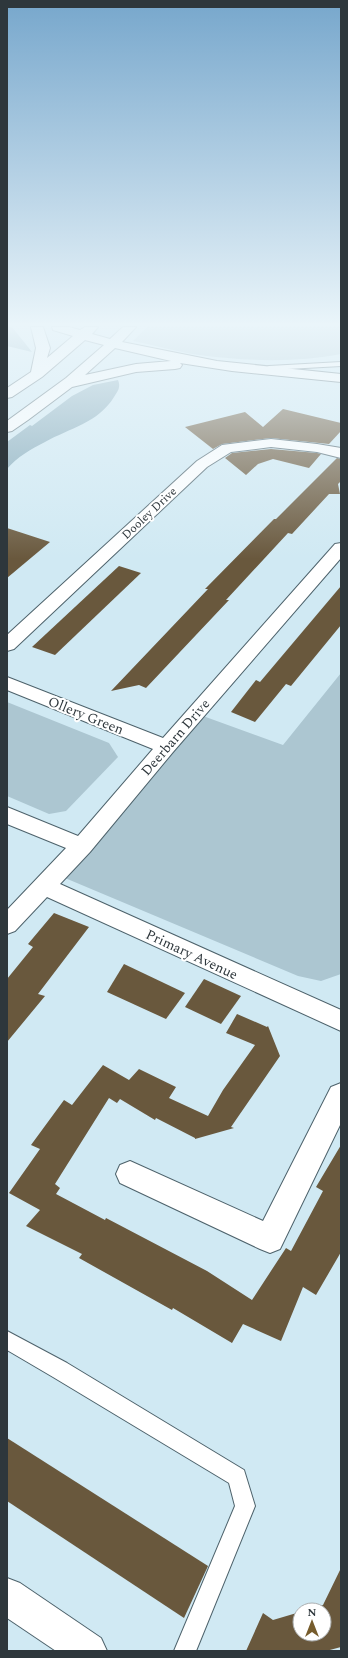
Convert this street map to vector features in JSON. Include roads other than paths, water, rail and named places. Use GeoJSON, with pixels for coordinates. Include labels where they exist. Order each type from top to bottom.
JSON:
{"type":"FeatureCollection","features":[{"type":"Feature","properties":{"kind":"main road"},"geometry":{"type":"LineString","coordinates":[[7,428],[40,404]]}},
{"type":"Feature","properties":{"kind":"main road","name":"Dooley Drive"},"geometry":{"type":"LineString","coordinates":[[7,645],[202,464],[227,448],[271,443],[317,448],[341,453]]}},
{"type":"Feature","properties":{"kind":"main road","name":"Deerbarn Drive"},"geometry":{"type":"LineString","coordinates":[[7,925],[82,846],[166,747],[339,553]]}},
{"type":"Feature","properties":{"kind":"main road","name":"Ollery Green"},"geometry":{"type":"LineString","coordinates":[[7,683],[166,747]]}},
{"type":"Feature","properties":{"kind":"main road"},"geometry":{"type":"LineString","coordinates":[[7,815],[82,846]]}},
{"type":"Feature","properties":{"kind":"main road","name":"Primary Avenue"},"geometry":{"type":"LineString","coordinates":[[44,886],[341,1021]]}},
{"type":"Feature","properties":{"kind":"main road"},"geometry":{"type":"LineString","coordinates":[[130,1174],[270,1239],[341,1095]]}},
{"type":"Feature","properties":{"kind":"main road"},"geometry":{"type":"LineString","coordinates":[[7,1596],[88,1651]]}},
{"type":"Feature","properties":{"kind":"lane"},"geometry":{"type":"LineString","coordinates":[[7,1340],[237,1477],[245,1506],[185,1651]]}}]}
